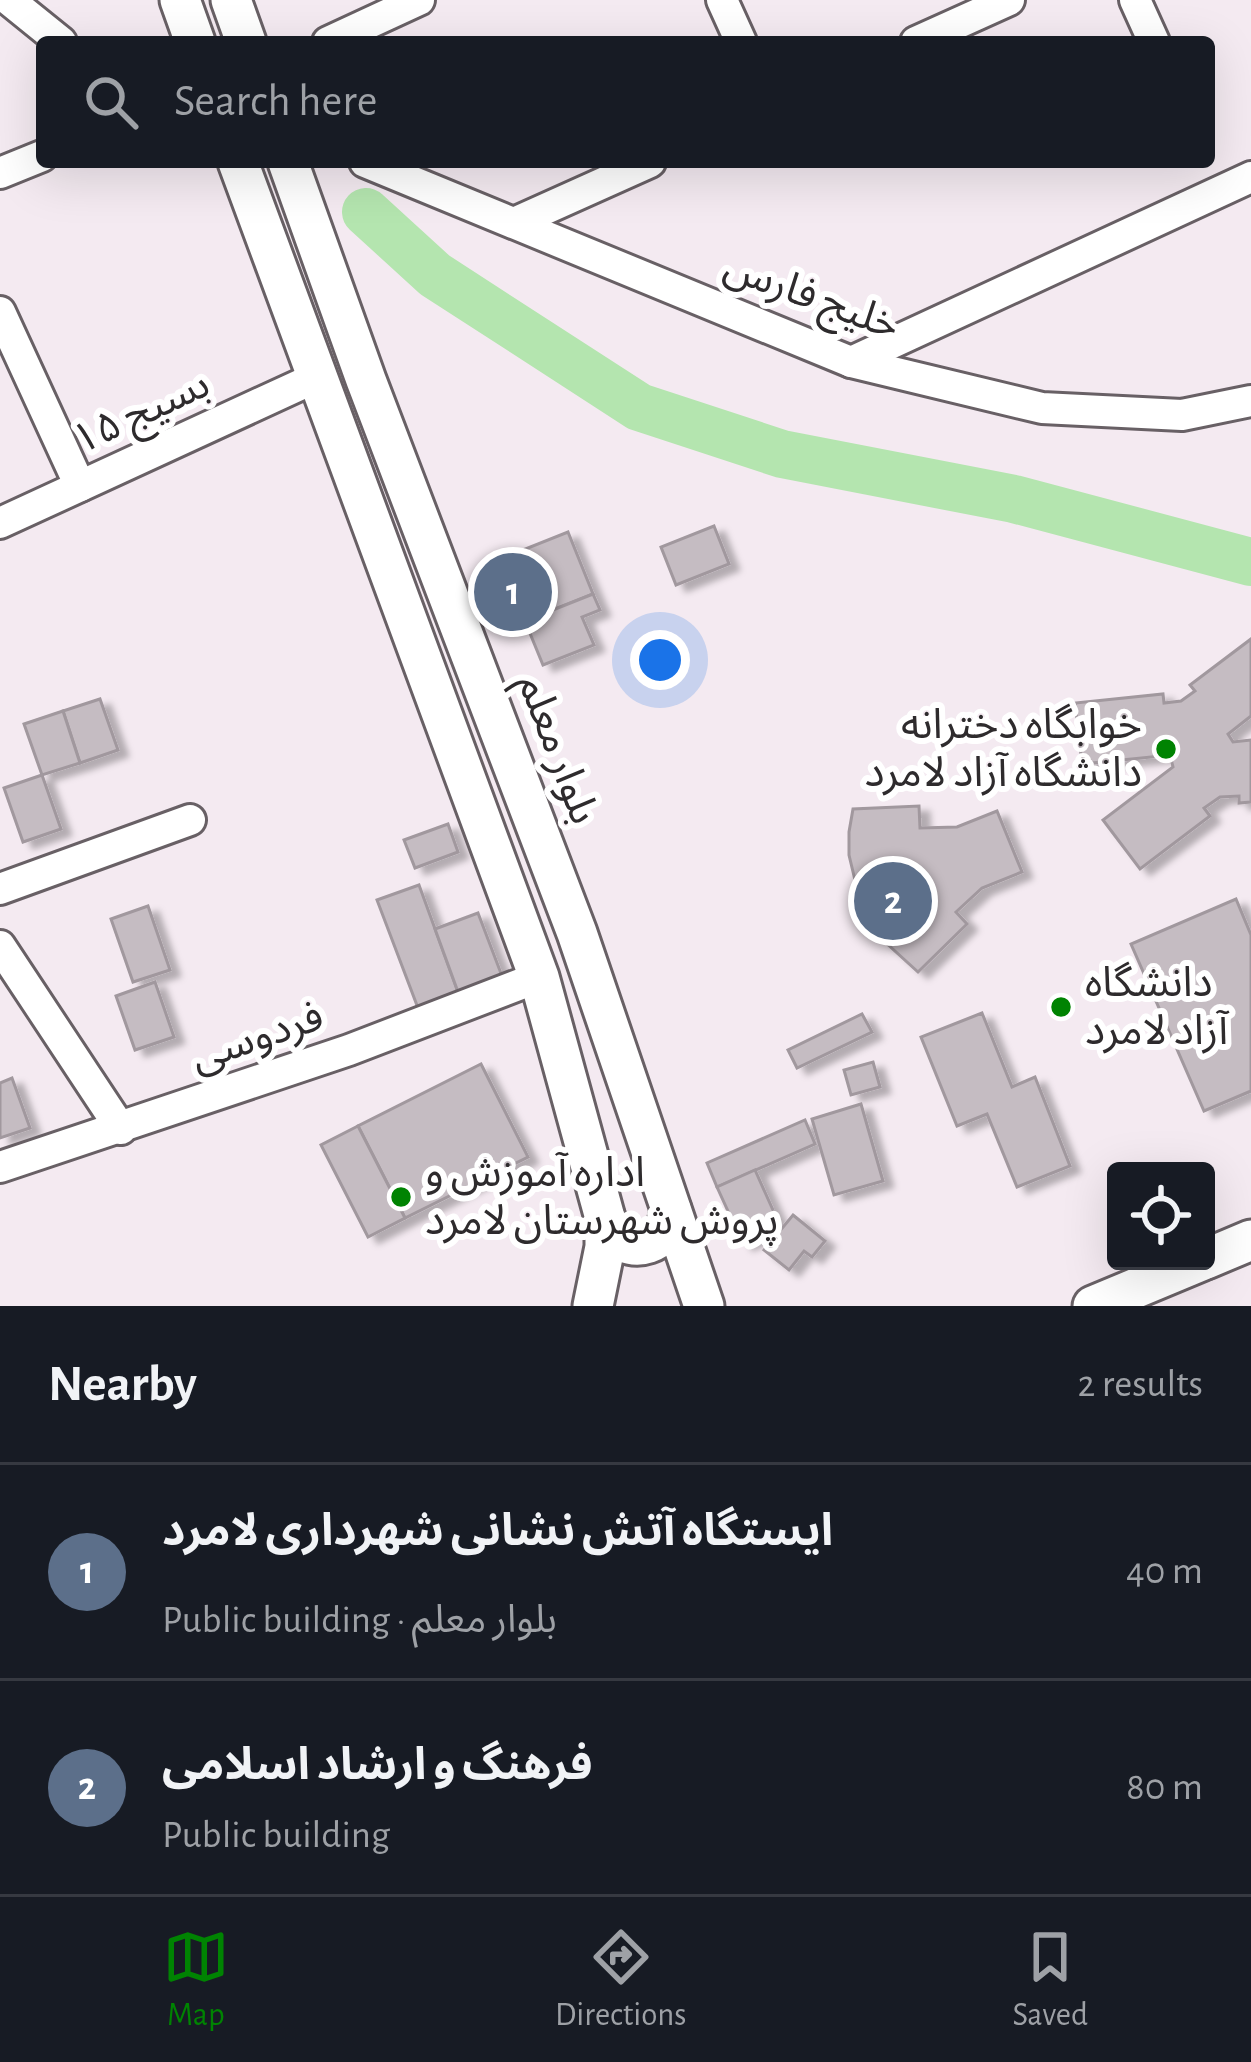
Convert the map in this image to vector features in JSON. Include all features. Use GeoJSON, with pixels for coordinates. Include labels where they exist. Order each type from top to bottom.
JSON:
{"type":"FeatureCollection","features":[{"type":"Feature","properties":{"kind":"street"},"geometry":{"type":"LineString","coordinates":[[9,0],[54,36]]}},
{"type":"Feature","properties":{"kind":"street"},"geometry":{"type":"LineString","coordinates":[[180,0],[193,36]]}},
{"type":"Feature","properties":{"kind":"street"},"geometry":{"type":"LineString","coordinates":[[231,0],[244,36]]}},
{"type":"Feature","properties":{"kind":"street"},"geometry":{"type":"LineString","coordinates":[[341,36],[419,0]]}},
{"type":"Feature","properties":{"kind":"street"},"geometry":{"type":"LineString","coordinates":[[722,0],[738,36]]}},
{"type":"Feature","properties":{"kind":"street"},"geometry":{"type":"LineString","coordinates":[[929,36],[1009,0]]}},
{"type":"Feature","properties":{"kind":"street"},"geometry":{"type":"LineString","coordinates":[[1135,0],[1151,36]]}},
{"type":"Feature","properties":{"kind":"street"},"geometry":{"type":"LineString","coordinates":[[0,173],[36,158]]}},
{"type":"Feature","properties":{"kind":"street"},"geometry":{"type":"LineString","coordinates":[[240,168],[539,977],[608,1229],[625,1244],[647,1245],[666,1232],[671,1210]]}},
{"type":"Feature","properties":{"kind":"street","name":"بلوار معلم"},"geometry":{"type":"LineString","coordinates":[[290,168],[577,933],[704,1306]]}},
{"type":"Feature","properties":{"kind":"street","name":"خلیج فارس"},"geometry":{"type":"LineString","coordinates":[[379,168],[851,362],[1042,408],[1181,415],[1251,401]]}},
{"type":"Feature","properties":{"kind":"street"},"geometry":{"type":"LineString","coordinates":[[514,224],[637,168]]}},
{"type":"Feature","properties":{"kind":"street"},"geometry":{"type":"LineString","coordinates":[[851,362],[1216,176],[1251,177]]}},
{"type":"Feature","properties":{"kind":"street"},"geometry":{"type":"LineString","coordinates":[[0,312],[12,371],[80,486]]}},
{"type":"Feature","properties":{"kind":"street","name":"بسیج ۱۵"},"geometry":{"type":"LineString","coordinates":[[0,523],[317,377]]}},
{"type":"Feature","properties":{"kind":"street"},"geometry":{"type":"LineString","coordinates":[[0,889],[190,820]]}},
{"type":"Feature","properties":{"kind":"street"},"geometry":{"type":"LineString","coordinates":[[0,946],[121,1129]]}},
{"type":"Feature","properties":{"kind":"street","name":"فردوسی"},"geometry":{"type":"LineString","coordinates":[[0,1167],[349,1050],[539,977]]}},
{"type":"Feature","properties":{"kind":"street"},"geometry":{"type":"LineString","coordinates":[[593,1306],[604,1218]]}},
{"type":"Feature","properties":{"kind":"street"},"geometry":{"type":"LineString","coordinates":[[1215,1255],[1251,1240]]}},
{"type":"Feature","properties":{"kind":"street"},"geometry":{"type":"LineString","coordinates":[[1093,1306],[1180,1270]]}},
{"type":"Feature","properties":{"kind":"building"},"geometry":{"type":"Polygon","coordinates":[[[714,526],[729,564],[676,585],[661,547],[714,526]]]}},
{"type":"Feature","properties":{"kind":"building"},"geometry":{"type":"Polygon","coordinates":[[[568,532],[593,594],[525,621],[500,559],[568,532]]]}},
{"type":"Feature","properties":{"kind":"building"},"geometry":{"type":"Polygon","coordinates":[[[593,594],[600,610],[582,617],[594,645],[543,665],[525,621],[593,594]]]}},
{"type":"Feature","properties":{"kind":"building","name":"خوابگاه دخترانه دانشگاه آزاد لامرد"},"geometry":{"type":"Polygon","coordinates":[[[1251,639],[1251,716],[1228,734],[1233,742],[1251,740],[1251,802],[1239,803],[1239,796],[1220,797],[1204,808],[1210,816],[1140,869],[1103,820],[1173,767],[1170,755],[1082,764],[1075,703],[1163,694],[1164,703],[1181,701],[1195,691],[1190,685],[1251,639]]]}},
{"type":"Feature","properties":{"kind":"building"},"geometry":{"type":"Polygon","coordinates":[[[100,699],[118,750],[80,763],[63,711],[100,699]]]}},
{"type":"Feature","properties":{"kind":"building"},"geometry":{"type":"Polygon","coordinates":[[[63,711],[80,763],[42,775],[24,724],[63,711]]]}},
{"type":"Feature","properties":{"kind":"building"},"geometry":{"type":"Polygon","coordinates":[[[42,775],[61,829],[23,842],[4,788],[42,775]]]}},
{"type":"Feature","properties":{"kind":"building"},"geometry":{"type":"Polygon","coordinates":[[[919,806],[920,828],[957,827],[997,811],[1022,872],[982,888],[956,912],[967,924],[918,972],[884,941],[860,901],[849,855],[849,832],[853,809],[919,806]]]}},
{"type":"Feature","properties":{"kind":"building"},"geometry":{"type":"Polygon","coordinates":[[[448,824],[458,852],[415,868],[404,840],[448,824]]]}},
{"type":"Feature","properties":{"kind":"building"},"geometry":{"type":"Polygon","coordinates":[[[419,885],[458,992],[418,1008],[377,900],[419,885]]]}},
{"type":"Feature","properties":{"kind":"building"},"geometry":{"type":"Polygon","coordinates":[[[1236,899],[1251,935],[1251,1091],[1204,1111],[1131,944],[1236,899]]]}},
{"type":"Feature","properties":{"kind":"building"},"geometry":{"type":"Polygon","coordinates":[[[148,906],[170,970],[133,982],[111,919],[148,906]]]}},
{"type":"Feature","properties":{"kind":"building"},"geometry":{"type":"Polygon","coordinates":[[[478,913],[502,976],[458,992],[435,929],[478,913]]]}},
{"type":"Feature","properties":{"kind":"building"},"geometry":{"type":"Polygon","coordinates":[[[155,982],[174,1037],[135,1050],[116,996],[155,982]]]}},
{"type":"Feature","properties":{"kind":"building"},"geometry":{"type":"Polygon","coordinates":[[[982,1013],[1012,1087],[1035,1077],[1070,1166],[1017,1187],[987,1114],[957,1126],[921,1037],[982,1013]]]}},
{"type":"Feature","properties":{"kind":"building"},"geometry":{"type":"Polygon","coordinates":[[[862,1014],[872,1032],[797,1068],[788,1050],[862,1014]]]}},
{"type":"Feature","properties":{"kind":"building"},"geometry":{"type":"Polygon","coordinates":[[[873,1062],[880,1087],[851,1095],[844,1070],[873,1062]]]}},
{"type":"Feature","properties":{"kind":"building"},"geometry":{"type":"Polygon","coordinates":[[[481,1064],[528,1157],[405,1218],[358,1126],[481,1064]]]}},
{"type":"Feature","properties":{"kind":"building"},"geometry":{"type":"Polygon","coordinates":[[[12,1078],[30,1128],[0,1138],[0,1083],[12,1078]]]}},
{"type":"Feature","properties":{"kind":"building"},"geometry":{"type":"Polygon","coordinates":[[[861,1104],[883,1181],[834,1195],[812,1119],[861,1104]]]}},
{"type":"Feature","properties":{"kind":"building"},"geometry":{"type":"Polygon","coordinates":[[[805,1120],[815,1144],[717,1187],[707,1163],[805,1120]]]}},
{"type":"Feature","properties":{"kind":"building"},"geometry":{"type":"Polygon","coordinates":[[[358,1126],[405,1218],[368,1237],[321,1145],[358,1126]]]}},
{"type":"Feature","properties":{"kind":"building"},"geometry":{"type":"Polygon","coordinates":[[[755,1170],[781,1228],[743,1244],[717,1187],[755,1170]]]}},
{"type":"Feature","properties":{"kind":"building"},"geometry":{"type":"Polygon","coordinates":[[[793,1215],[825,1241],[812,1257],[804,1251],[789,1270],[764,1250],[793,1215]]]}},
{"type":"Feature","properties":{"kind":"waterway"},"geometry":{"type":"LineString","coordinates":[[366,212],[435,275],[639,407],[782,454],[1014,499],[1251,562]]}},
{"type":"Feature","properties":{"kind":"place","name":"ایستگاه آتش نشانی شهرداری لامرد"},"geometry":{"type":"Point","coordinates":[513,592]}},
{"type":"Feature","properties":{"kind":"place","name":"خوابگاه دخترانه دانشگاه آزاد لامرد"},"geometry":{"type":"Point","coordinates":[1166,749]}},
{"type":"Feature","properties":{"kind":"place","name":"فرهنگ و ارشاد اسلامی"},"geometry":{"type":"Point","coordinates":[893,901]}},
{"type":"Feature","properties":{"kind":"place","name":"دانشگاه آزاد لامرد"},"geometry":{"type":"Point","coordinates":[1061,1007]}},
{"type":"Feature","properties":{"kind":"place","name":"اداره آموزش و پروش شهرستان لامرد"},"geometry":{"type":"Point","coordinates":[401,1197]}}]}
